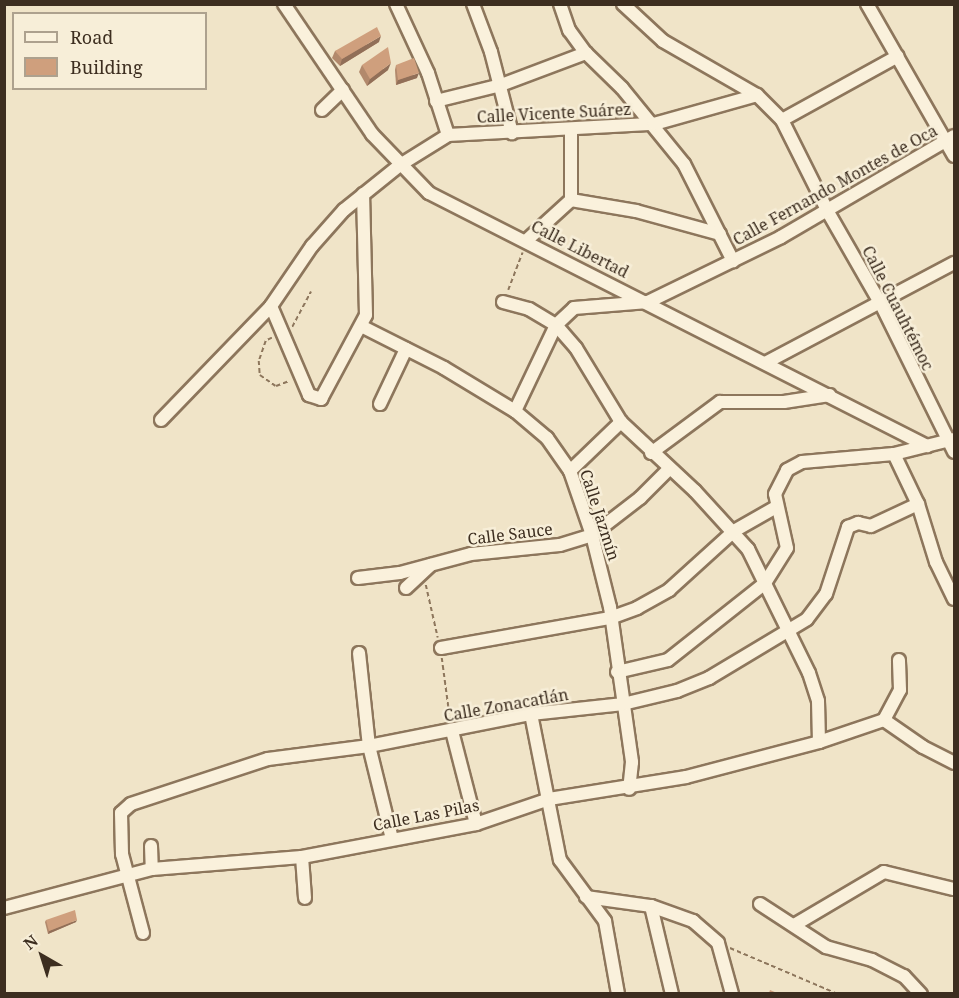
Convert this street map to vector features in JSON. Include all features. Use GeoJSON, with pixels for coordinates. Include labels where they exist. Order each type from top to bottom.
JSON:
{"type":"FeatureCollection","features":[{"type":"Feature","properties":{"kind":"street","name":"Calle Libertad"},"geometry":{"type":"LineString","coordinates":[[284,4],[372,134],[429,192],[767,362],[927,446]]}},
{"type":"Feature","properties":{"kind":"street"},"geometry":{"type":"LineString","coordinates":[[161,420],[271,306],[326,228],[369,189],[400,165],[448,135],[396,4]]}},
{"type":"Feature","properties":{"kind":"street"},"geometry":{"type":"LineString","coordinates":[[473,4],[501,85],[512,133]]}},
{"type":"Feature","properties":{"kind":"street"},"geometry":{"type":"LineString","coordinates":[[560,4],[569,30],[586,53],[654,124],[684,164],[733,261]]}},
{"type":"Feature","properties":{"kind":"street","name":"Calle Cuauhtémoc"},"geometry":{"type":"LineString","coordinates":[[623,4],[663,41],[757,95],[782,120],[828,212],[881,304],[951,440],[954,452]]}},
{"type":"Feature","properties":{"kind":"street"},"geometry":{"type":"LineString","coordinates":[[867,4],[950,138],[954,156]]}},
{"type":"Feature","properties":{"kind":"street"},"geometry":{"type":"LineString","coordinates":[[436,101],[501,85],[586,53]]}},
{"type":"Feature","properties":{"kind":"street"},"geometry":{"type":"LineString","coordinates":[[782,120],[898,56]]}},
{"type":"Feature","properties":{"kind":"street"},"geometry":{"type":"LineString","coordinates":[[322,110],[343,90]]}},
{"type":"Feature","properties":{"kind":"street","name":"Calle Vicente Suárez"},"geometry":{"type":"LineString","coordinates":[[448,135],[654,124],[757,95]]}},
{"type":"Feature","properties":{"kind":"street"},"geometry":{"type":"LineString","coordinates":[[527,240],[571,200],[571,129]]}},
{"type":"Feature","properties":{"kind":"street","name":"Calle Fernando Montes de Oca"},"geometry":{"type":"LineString","coordinates":[[515,411],[556,325],[567,313],[583,305],[648,302],[828,212],[950,138]]}},
{"type":"Feature","properties":{"kind":"street"},"geometry":{"type":"LineString","coordinates":[[271,306],[313,399],[327,394],[366,315],[369,189]]}},
{"type":"Feature","properties":{"kind":"street"},"geometry":{"type":"LineString","coordinates":[[571,200],[636,212],[720,234]]}},
{"type":"Feature","properties":{"kind":"street"},"geometry":{"type":"LineString","coordinates":[[767,362],[881,304],[954,263]]}},
{"type":"Feature","properties":{"kind":"street"},"geometry":{"type":"LineString","coordinates":[[503,302],[529,309],[556,325],[576,348],[621,422],[734,531],[765,583],[809,673],[818,701],[819,742]]}},
{"type":"Feature","properties":{"kind":"street","name":"Calle Jazmín"},"geometry":{"type":"LineString","coordinates":[[361,326],[515,411],[547,438],[570,471],[592,535],[610,618],[632,762],[629,789]]}},
{"type":"Feature","properties":{"kind":"street"},"geometry":{"type":"LineString","coordinates":[[380,404],[406,350]]}},
{"type":"Feature","properties":{"kind":"street"},"geometry":{"type":"LineString","coordinates":[[651,453],[720,402],[784,402],[829,395]]}},
{"type":"Feature","properties":{"kind":"street"},"geometry":{"type":"LineString","coordinates":[[570,471],[621,422]]}},
{"type":"Feature","properties":{"kind":"street"},"geometry":{"type":"LineString","coordinates":[[617,672],[668,660],[765,583],[787,548],[784,525],[776,507],[779,480],[787,470],[802,462],[894,454],[951,440]]}},
{"type":"Feature","properties":{"kind":"street"},"geometry":{"type":"LineString","coordinates":[[894,454],[918,504],[936,562],[954,599]]}},
{"type":"Feature","properties":{"kind":"street","name":"Calle Sauce"},"geometry":{"type":"LineString","coordinates":[[358,578],[400,573],[437,561],[560,545],[592,535],[640,498],[669,469]]}},
{"type":"Feature","properties":{"kind":"street","name":"Calle Zonacatlán"},"geometry":{"type":"LineString","coordinates":[[126,874],[121,813],[131,804],[192,787],[248,764],[369,746],[531,714],[623,704],[677,691],[709,678],[807,619],[826,594],[848,527],[858,523],[871,526],[918,504]]}},
{"type":"Feature","properties":{"kind":"street"},"geometry":{"type":"LineString","coordinates":[[441,648],[610,618],[669,590],[734,531],[776,507]]}},
{"type":"Feature","properties":{"kind":"street"},"geometry":{"type":"LineString","coordinates":[[406,588],[437,561]]}},
{"type":"Feature","properties":{"kind":"street"},"geometry":{"type":"LineString","coordinates":[[359,653],[369,746],[392,839]]}},
{"type":"Feature","properties":{"kind":"street"},"geometry":{"type":"LineString","coordinates":[[899,660],[900,690],[884,720],[922,747],[954,763]]}},
{"type":"Feature","properties":{"kind":"street"},"geometry":{"type":"LineString","coordinates":[[531,714],[560,860],[601,915],[609,933],[618,993]]}},
{"type":"Feature","properties":{"kind":"street","name":"Calle Las Pilas"},"geometry":{"type":"LineString","coordinates":[[4,908],[152,869],[302,857],[476,824],[549,799],[629,789],[819,742],[884,720]]}},
{"type":"Feature","properties":{"kind":"street"},"geometry":{"type":"LineString","coordinates":[[452,731],[476,824]]}},
{"type":"Feature","properties":{"kind":"street"},"geometry":{"type":"LineString","coordinates":[[151,846],[152,869]]}},
{"type":"Feature","properties":{"kind":"street"},"geometry":{"type":"LineString","coordinates":[[302,857],[305,898]]}},
{"type":"Feature","properties":{"kind":"street"},"geometry":{"type":"LineString","coordinates":[[796,924],[884,872],[954,889]]}},
{"type":"Feature","properties":{"kind":"street"},"geometry":{"type":"LineString","coordinates":[[126,874],[142,933]]}},
{"type":"Feature","properties":{"kind":"street"},"geometry":{"type":"LineString","coordinates":[[586,897],[651,906],[693,921],[718,943],[732,993]]}},
{"type":"Feature","properties":{"kind":"street"},"geometry":{"type":"LineString","coordinates":[[760,904],[796,924],[826,947],[872,960],[904,976],[921,993]]}},
{"type":"Feature","properties":{"kind":"street"},"geometry":{"type":"LineString","coordinates":[[651,906],[672,993]]}},
{"type":"Feature","properties":{"kind":"path"},"geometry":{"type":"LineString","coordinates":[[503,302],[527,240]]}},
{"type":"Feature","properties":{"kind":"path"},"geometry":{"type":"LineString","coordinates":[[718,943],[838,993]]}},
{"type":"Feature","properties":{"kind":"building"},"geometry":{"type":"Polygon","coordinates":[[[377,27],[381,36],[342,59],[335,51],[377,27]]]}},
{"type":"Feature","properties":{"kind":"building"},"geometry":{"type":"Polygon","coordinates":[[[388,47],[391,63],[370,79],[362,65],[388,47]]]}},
{"type":"Feature","properties":{"kind":"building"},"geometry":{"type":"Polygon","coordinates":[[[414,58],[419,73],[398,80],[396,65],[414,58]]]}},
{"type":"Feature","properties":{"kind":"building"},"geometry":{"type":"Polygon","coordinates":[[[75,910],[77,920],[49,931],[46,920],[75,910]]]}}]}
